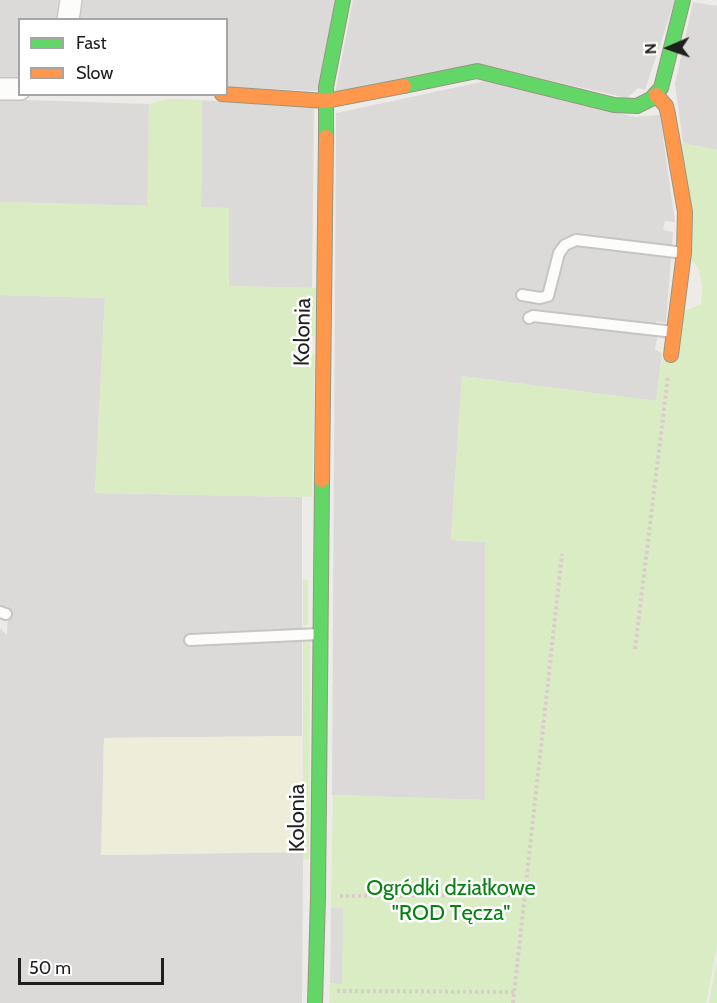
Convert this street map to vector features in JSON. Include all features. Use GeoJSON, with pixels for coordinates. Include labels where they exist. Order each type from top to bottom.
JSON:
{"type":"FeatureCollection","features":[{"type":"Feature","properties":{"kind":"street"},"geometry":{"type":"LineString","coordinates":[[68,18],[71,0]]}},
{"type":"Feature","properties":{"kind":"street","name":"Kolonia"},"geometry":{"type":"LineString","coordinates":[[315,997],[326,87],[343,0]]}},
{"type":"Feature","properties":{"kind":"street"},"geometry":{"type":"LineString","coordinates":[[228,94],[326,101],[477,72],[614,105],[637,106],[656,95],[664,81],[683,0]]}},
{"type":"Feature","properties":{"kind":"street"},"geometry":{"type":"LineString","coordinates":[[0,89],[18,89]]}},
{"type":"Feature","properties":{"kind":"street"},"geometry":{"type":"LineString","coordinates":[[656,95],[666,106],[685,212],[684,253],[671,355]]}},
{"type":"Feature","properties":{"kind":"lane"},"geometry":{"type":"LineString","coordinates":[[522,295],[540,298],[548,296],[559,253],[565,245],[576,240],[684,253]]}},
{"type":"Feature","properties":{"kind":"lane"},"geometry":{"type":"LineString","coordinates":[[529,318],[533,316],[674,332]]}},
{"type":"Feature","properties":{"kind":"lane"},"geometry":{"type":"LineString","coordinates":[[190,640],[321,634]]}},
{"type":"Feature","properties":{"kind":"path"},"geometry":{"type":"LineString","coordinates":[[635,649],[671,355]]}},
{"type":"Feature","properties":{"kind":"path"},"geometry":{"type":"LineString","coordinates":[[513,1003],[562,554]]}},
{"type":"Feature","properties":{"kind":"path"},"geometry":{"type":"LineString","coordinates":[[318,897],[525,896]]}},
{"type":"Feature","properties":{"kind":"path"},"geometry":{"type":"LineString","coordinates":[[315,997],[514,992]]}},
{"type":"Feature","properties":{"kind":"shaded area"},"geometry":{"type":"Polygon","coordinates":[[[0,0],[58,0],[56,18],[18,18],[18,79],[0,79],[0,0]]]}},
{"type":"Feature","properties":{"kind":"shaded area"},"geometry":{"type":"Polygon","coordinates":[[[83,0],[335,0],[318,91],[228,87],[228,18],[80,18],[83,0]]]}},
{"type":"Feature","properties":{"kind":"shaded area"},"geometry":{"type":"Polygon","coordinates":[[[353,0],[675,0],[645,90],[638,88],[627,98],[478,64],[335,93],[353,0]]]}},
{"type":"Feature","properties":{"kind":"shaded area"},"geometry":{"type":"Polygon","coordinates":[[[693,2],[717,6],[717,150],[683,143],[675,84],[693,2]]]}},
{"type":"Feature","properties":{"kind":"shaded area"},"geometry":{"type":"Polygon","coordinates":[[[486,81],[635,117],[660,115],[675,222],[665,221],[663,230],[673,232],[666,323],[656,321],[653,336],[657,337],[655,349],[662,354],[656,401],[462,376],[451,540],[485,542],[485,800],[332,795],[336,113],[486,81]]]}},
{"type":"Feature","properties":{"kind":"shaded area"},"geometry":{"type":"Polygon","coordinates":[[[0,99],[149,104],[148,206],[0,202],[0,99]]]}},
{"type":"Feature","properties":{"kind":"shaded area"},"geometry":{"type":"Polygon","coordinates":[[[202,100],[314,108],[312,288],[229,286],[229,208],[201,208],[202,100]]]}},
{"type":"Feature","properties":{"kind":"shaded area"},"geometry":{"type":"Polygon","coordinates":[[[0,295],[105,298],[95,493],[302,497],[302,736],[104,738],[102,855],[303,852],[302,1003],[0,1003],[0,628],[7,635],[8,606],[0,606],[0,295]]]}},
{"type":"Feature","properties":{"kind":"shaded area"},"geometry":{"type":"Polygon","coordinates":[[[331,908],[343,908],[342,984],[330,983],[331,908]]]}},
{"type":"Feature","properties":{"kind":"green space"},"geometry":{"type":"Polygon","coordinates":[[[167,99],[202,100],[201,207],[229,208],[229,286],[316,288],[315,336],[303,338],[303,353],[315,354],[312,497],[95,493],[105,298],[0,295],[0,202],[147,206],[149,104],[167,99]]]}},
{"type":"Feature","properties":{"kind":"green space","name":"Ogródki działkowe \"ROD Tęcza\""},"geometry":{"type":"Polygon","coordinates":[[[679,142],[717,150],[717,946],[706,1003],[329,1003],[330,983],[342,983],[343,909],[331,908],[333,795],[485,800],[485,542],[451,540],[462,376],[656,401],[661,364],[685,311],[701,304],[702,287],[699,269],[690,258],[679,142]]]}},
{"type":"Feature","properties":{"kind":"green space"},"geometry":{"type":"Polygon","coordinates":[[[303,579],[308,580],[308,624],[303,627],[303,579]]]}},
{"type":"Feature","properties":{"kind":"green space"},"geometry":{"type":"Polygon","coordinates":[[[303,642],[310,643],[309,859],[303,860],[303,642]]]}},
{"type":"Feature","properties":{"kind":"green space"},"geometry":{"type":"Polygon","coordinates":[[[302,736],[303,852],[101,855],[104,738],[302,736]]]}},
{"type":"Feature","properties":{"kind":"green space"},"geometry":{"type":"Polygon","coordinates":[[[717,960],[717,1003],[709,1003],[717,960]]]}},
{"type":"Feature","properties":{"kind":"traffic: fast"},"geometry":{"type":"LineString","coordinates":[[326,137],[326,87],[343,0]]}},
{"type":"Feature","properties":{"kind":"traffic: fast"},"geometry":{"type":"LineString","coordinates":[[404,86],[477,71],[614,105],[637,106],[651,99],[661,88],[683,0]]}},
{"type":"Feature","properties":{"kind":"traffic: fast"},"geometry":{"type":"LineString","coordinates":[[315,1003],[322,480]]}},
{"type":"Feature","properties":{"kind":"traffic: slow"},"geometry":{"type":"LineString","coordinates":[[228,94],[326,101],[404,86]]}},
{"type":"Feature","properties":{"kind":"traffic: slow"},"geometry":{"type":"LineString","coordinates":[[656,95],[666,106],[668,114],[685,212],[684,253],[671,355]]}},
{"type":"Feature","properties":{"kind":"traffic: slow"},"geometry":{"type":"LineString","coordinates":[[322,480],[326,137]]}}]}
